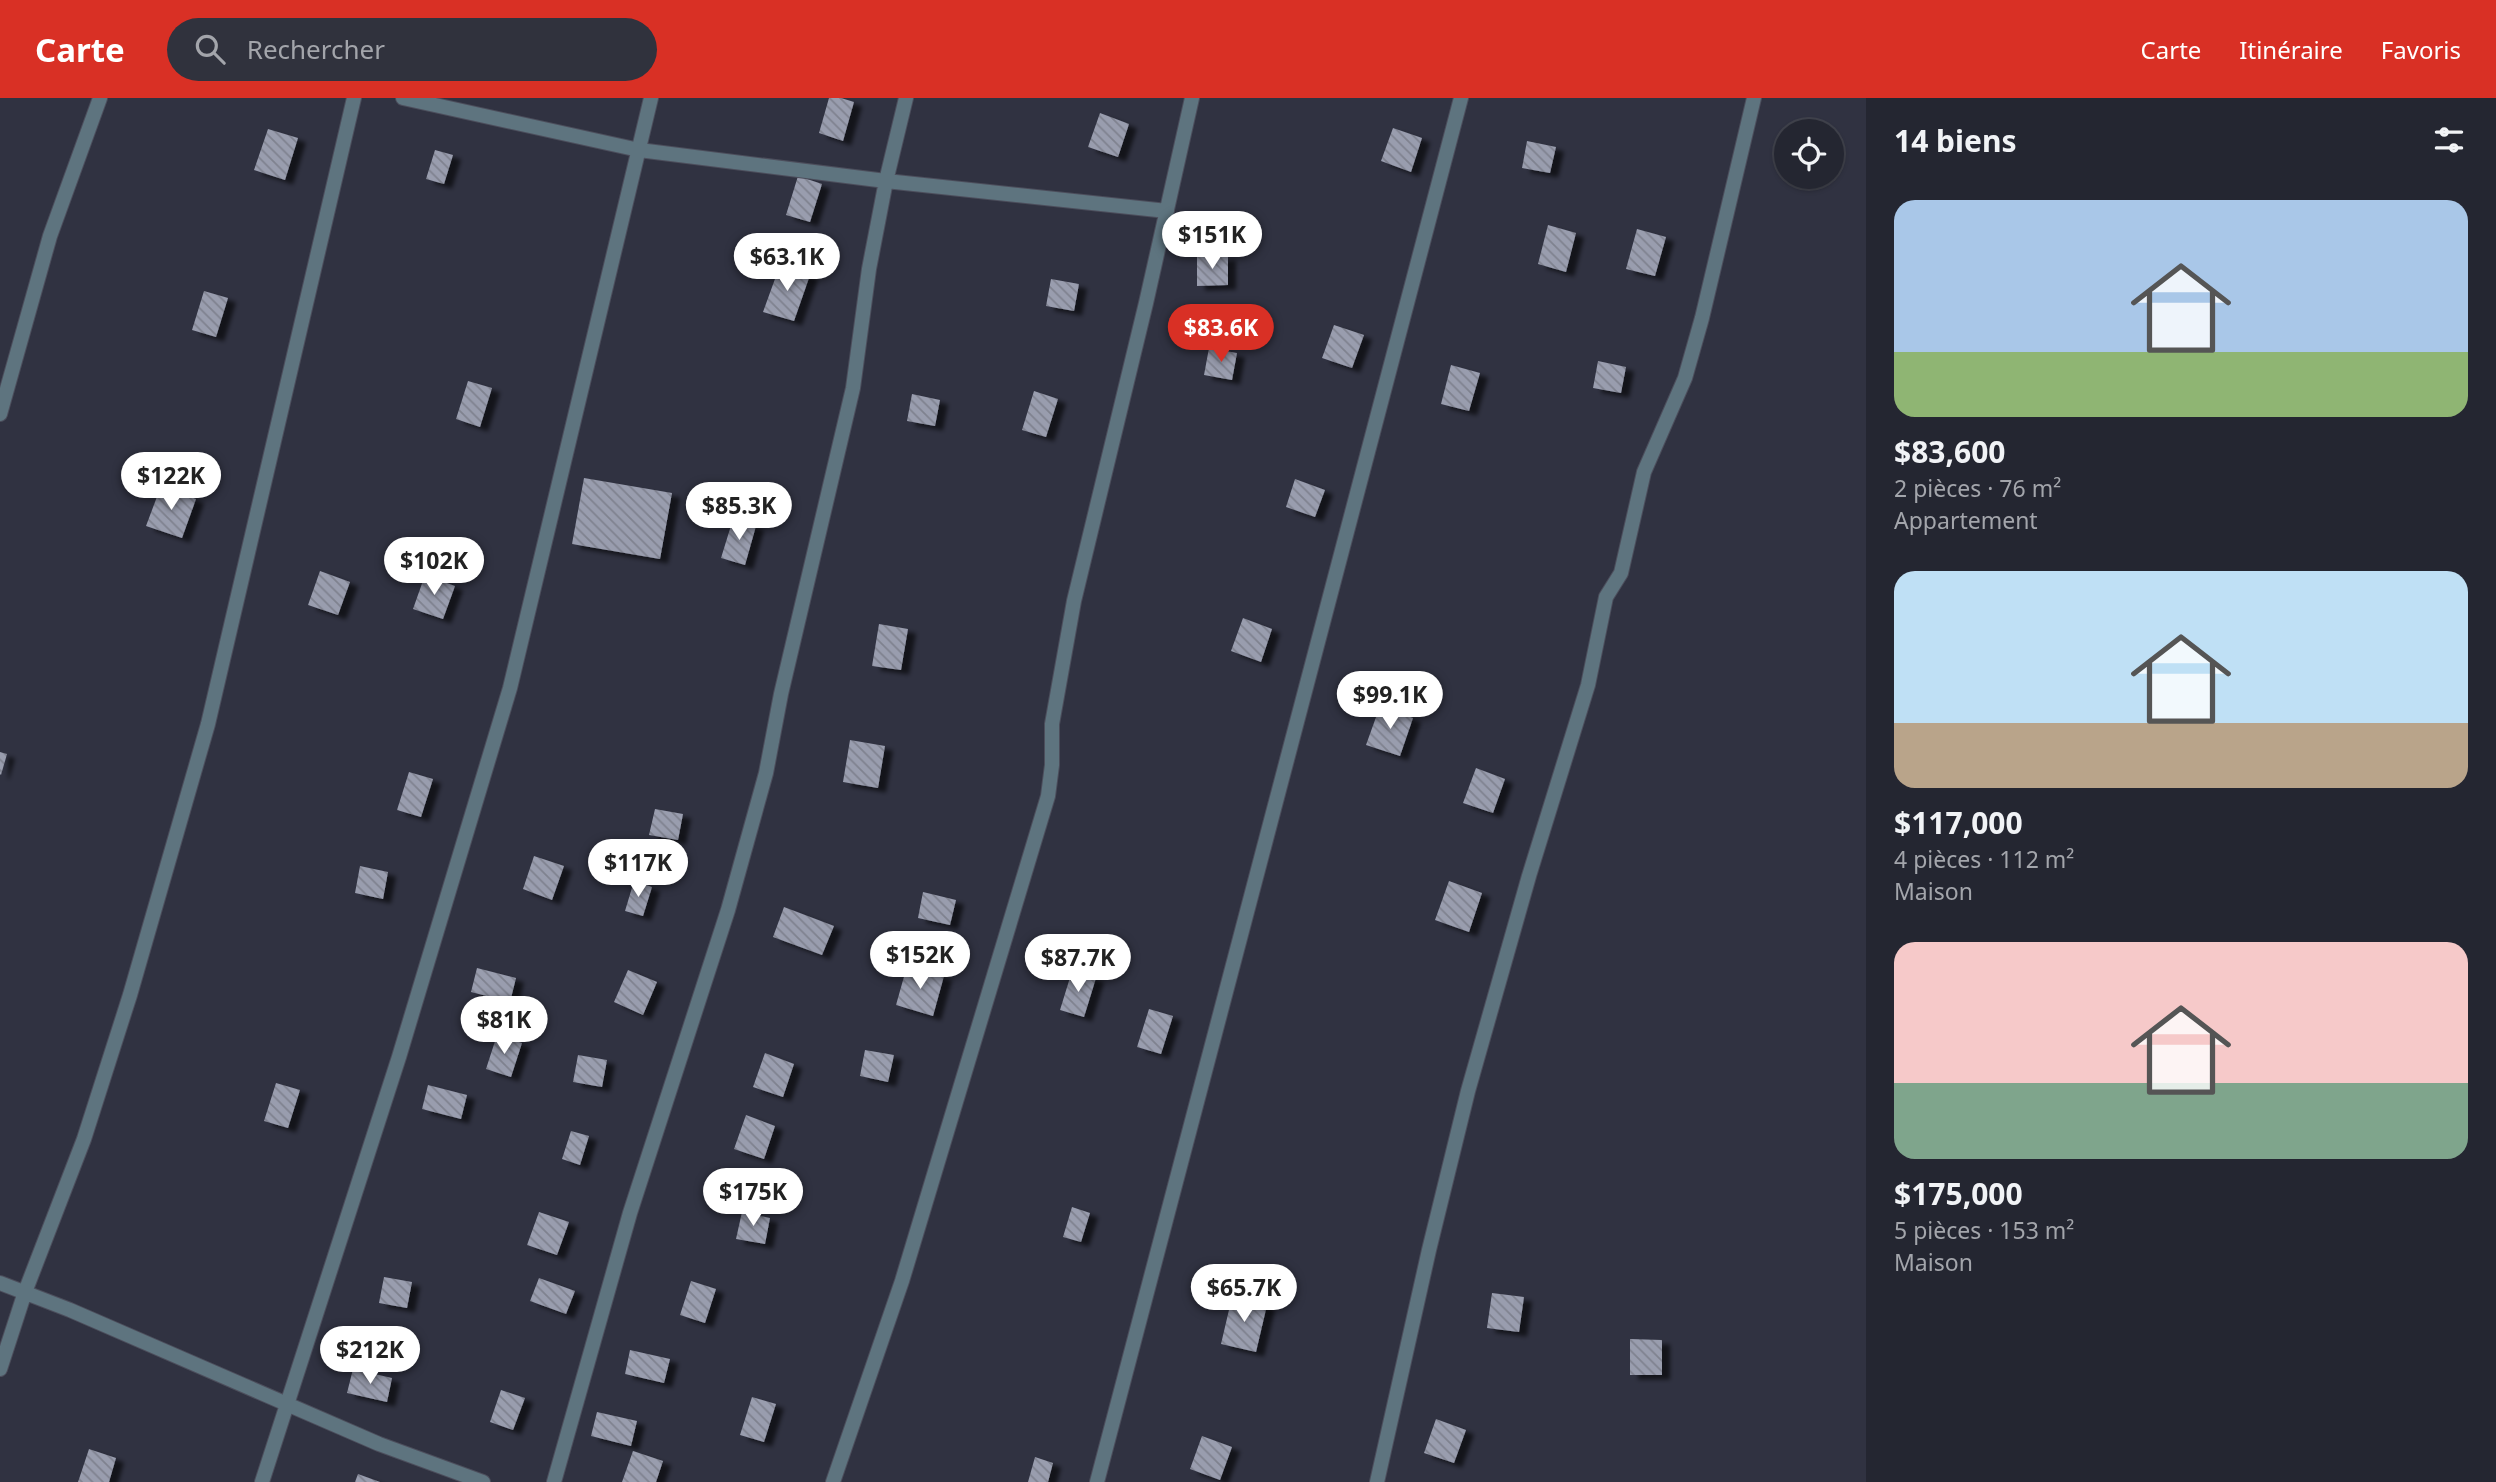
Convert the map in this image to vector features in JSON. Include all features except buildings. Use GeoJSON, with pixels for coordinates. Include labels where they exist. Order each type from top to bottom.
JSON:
{"type":"FeatureCollection","features":[{"type":"Feature","properties":{"kind":"street"},"geometry":{"type":"LineString","coordinates":[[0,415],[50,236],[100,98]]}},
{"type":"Feature","properties":{"kind":"street"},"geometry":{"type":"LineString","coordinates":[[0,1369],[25,1292],[88,1126],[130,995],[208,724],[354,98]]}},
{"type":"Feature","properties":{"kind":"street"},"geometry":{"type":"LineString","coordinates":[[403,98],[639,150],[886,181],[1167,211]]}},
{"type":"Feature","properties":{"kind":"street"},"geometry":{"type":"LineString","coordinates":[[262,1482],[400,1057],[510,688],[651,98]]}},
{"type":"Feature","properties":{"kind":"street"},"geometry":{"type":"LineString","coordinates":[[554,1482],[630,1213],[720,934],[766,773],[781,694],[853,388],[869,269],[906,98]]}},
{"type":"Feature","properties":{"kind":"street"},"geometry":{"type":"LineString","coordinates":[[833,1482],[902,1282],[1048,796],[1052,765],[1052,724],[1074,601],[1192,98]]}},
{"type":"Feature","properties":{"kind":"street"},"geometry":{"type":"LineString","coordinates":[[1097,1482],[1222,1002],[1345,548],[1461,98]]}},
{"type":"Feature","properties":{"kind":"street"},"geometry":{"type":"LineString","coordinates":[[1377,1482],[1468,1091],[1529,876],[1588,685],[1606,597],[1621,573],[1644,472],[1689,366],[1754,98]]}},
{"type":"Feature","properties":{"kind":"street"},"geometry":{"type":"LineString","coordinates":[[0,1283],[379,1444],[483,1482]]}}]}
